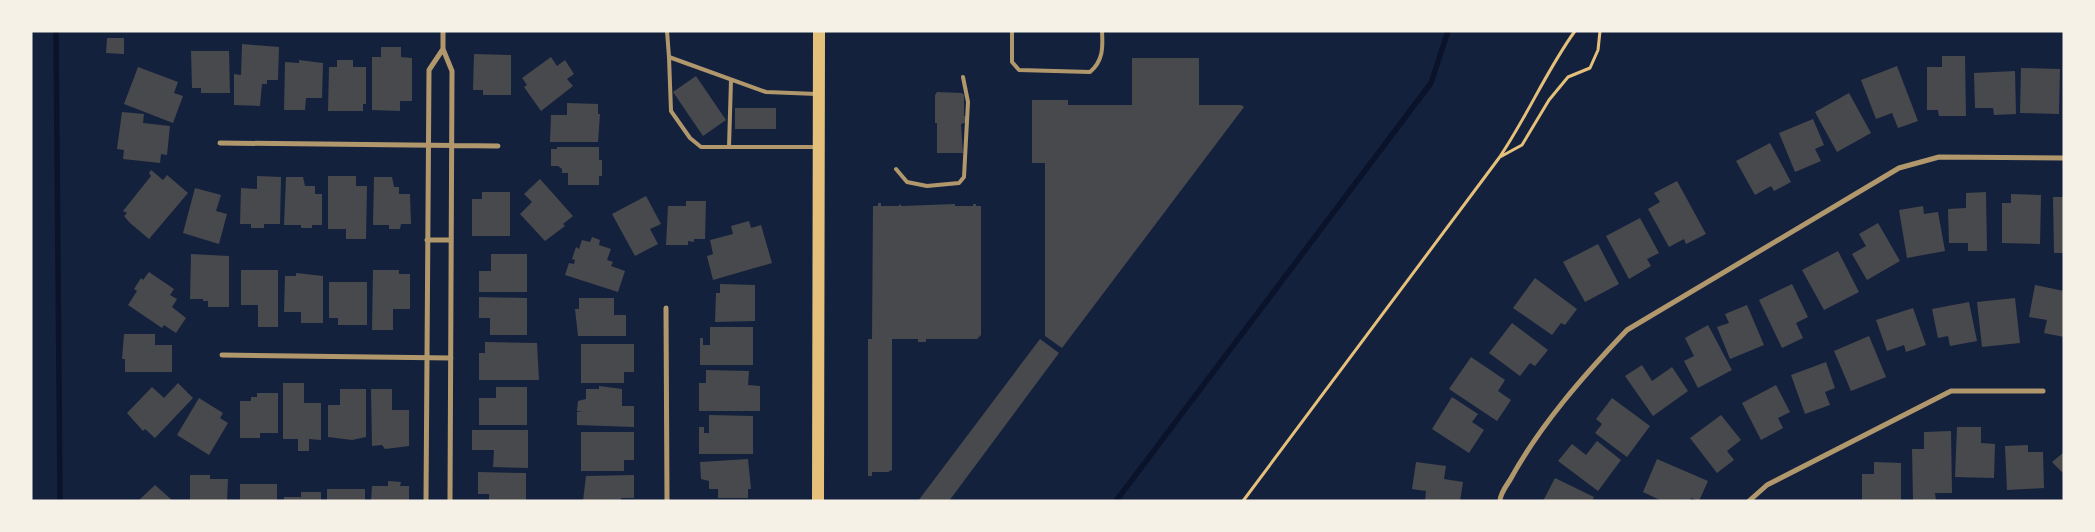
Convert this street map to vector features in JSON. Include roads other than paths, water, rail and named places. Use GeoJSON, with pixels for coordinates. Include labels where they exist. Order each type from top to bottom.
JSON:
{"type":"FeatureCollection","features":[{"type":"Feature","properties":{"kind":"main road"},"geometry":{"type":"LineString","coordinates":[[818,501],[819,31]]}},
{"type":"Feature","properties":{"kind":"street"},"geometry":{"type":"LineString","coordinates":[[443,31],[443,49],[452,71],[450,501]]}},
{"type":"Feature","properties":{"kind":"street"},"geometry":{"type":"LineString","coordinates":[[426,501],[428,70],[443,49]]}},
{"type":"Feature","properties":{"kind":"street"},"geometry":{"type":"LineString","coordinates":[[220,143],[498,146]]}},
{"type":"Feature","properties":{"kind":"street"},"geometry":{"type":"LineString","coordinates":[[1500,501],[1521,460],[1548,423],[1593,365],[1627,330],[1899,168],[1939,157],[2064,158]]}},
{"type":"Feature","properties":{"kind":"street"},"geometry":{"type":"LineString","coordinates":[[427,240],[451,240]]}},
{"type":"Feature","properties":{"kind":"street"},"geometry":{"type":"LineString","coordinates":[[666,308],[666,501]]}},
{"type":"Feature","properties":{"kind":"street"},"geometry":{"type":"LineString","coordinates":[[222,356],[450,358]]}},
{"type":"Feature","properties":{"kind":"street"},"geometry":{"type":"LineString","coordinates":[[1749,501],[1768,485],[1951,392],[2042,391]]}},
{"type":"Feature","properties":{"kind":"lane"},"geometry":{"type":"LineString","coordinates":[[667,31],[671,111],[690,138],[701,147],[819,147]]}},
{"type":"Feature","properties":{"kind":"lane"},"geometry":{"type":"LineString","coordinates":[[1012,31],[1012,62],[1019,70],[1090,72],[1097,66],[1102,50],[1102,31]]}},
{"type":"Feature","properties":{"kind":"lane"},"geometry":{"type":"LineString","coordinates":[[669,57],[766,92],[819,94]]}},
{"type":"Feature","properties":{"kind":"lane"},"geometry":{"type":"LineString","coordinates":[[896,169],[907,182],[927,186],[959,183],[964,177],[968,102],[963,77]]}},
{"type":"Feature","properties":{"kind":"lane"},"geometry":{"type":"LineString","coordinates":[[729,147],[731,80]]}},
{"type":"Feature","properties":{"kind":"waterway"},"geometry":{"type":"LineString","coordinates":[[56,31],[60,501]]}},
{"type":"Feature","properties":{"kind":"waterway"},"geometry":{"type":"LineString","coordinates":[[1116,501],[1431,83],[1448,31]]}}]}
